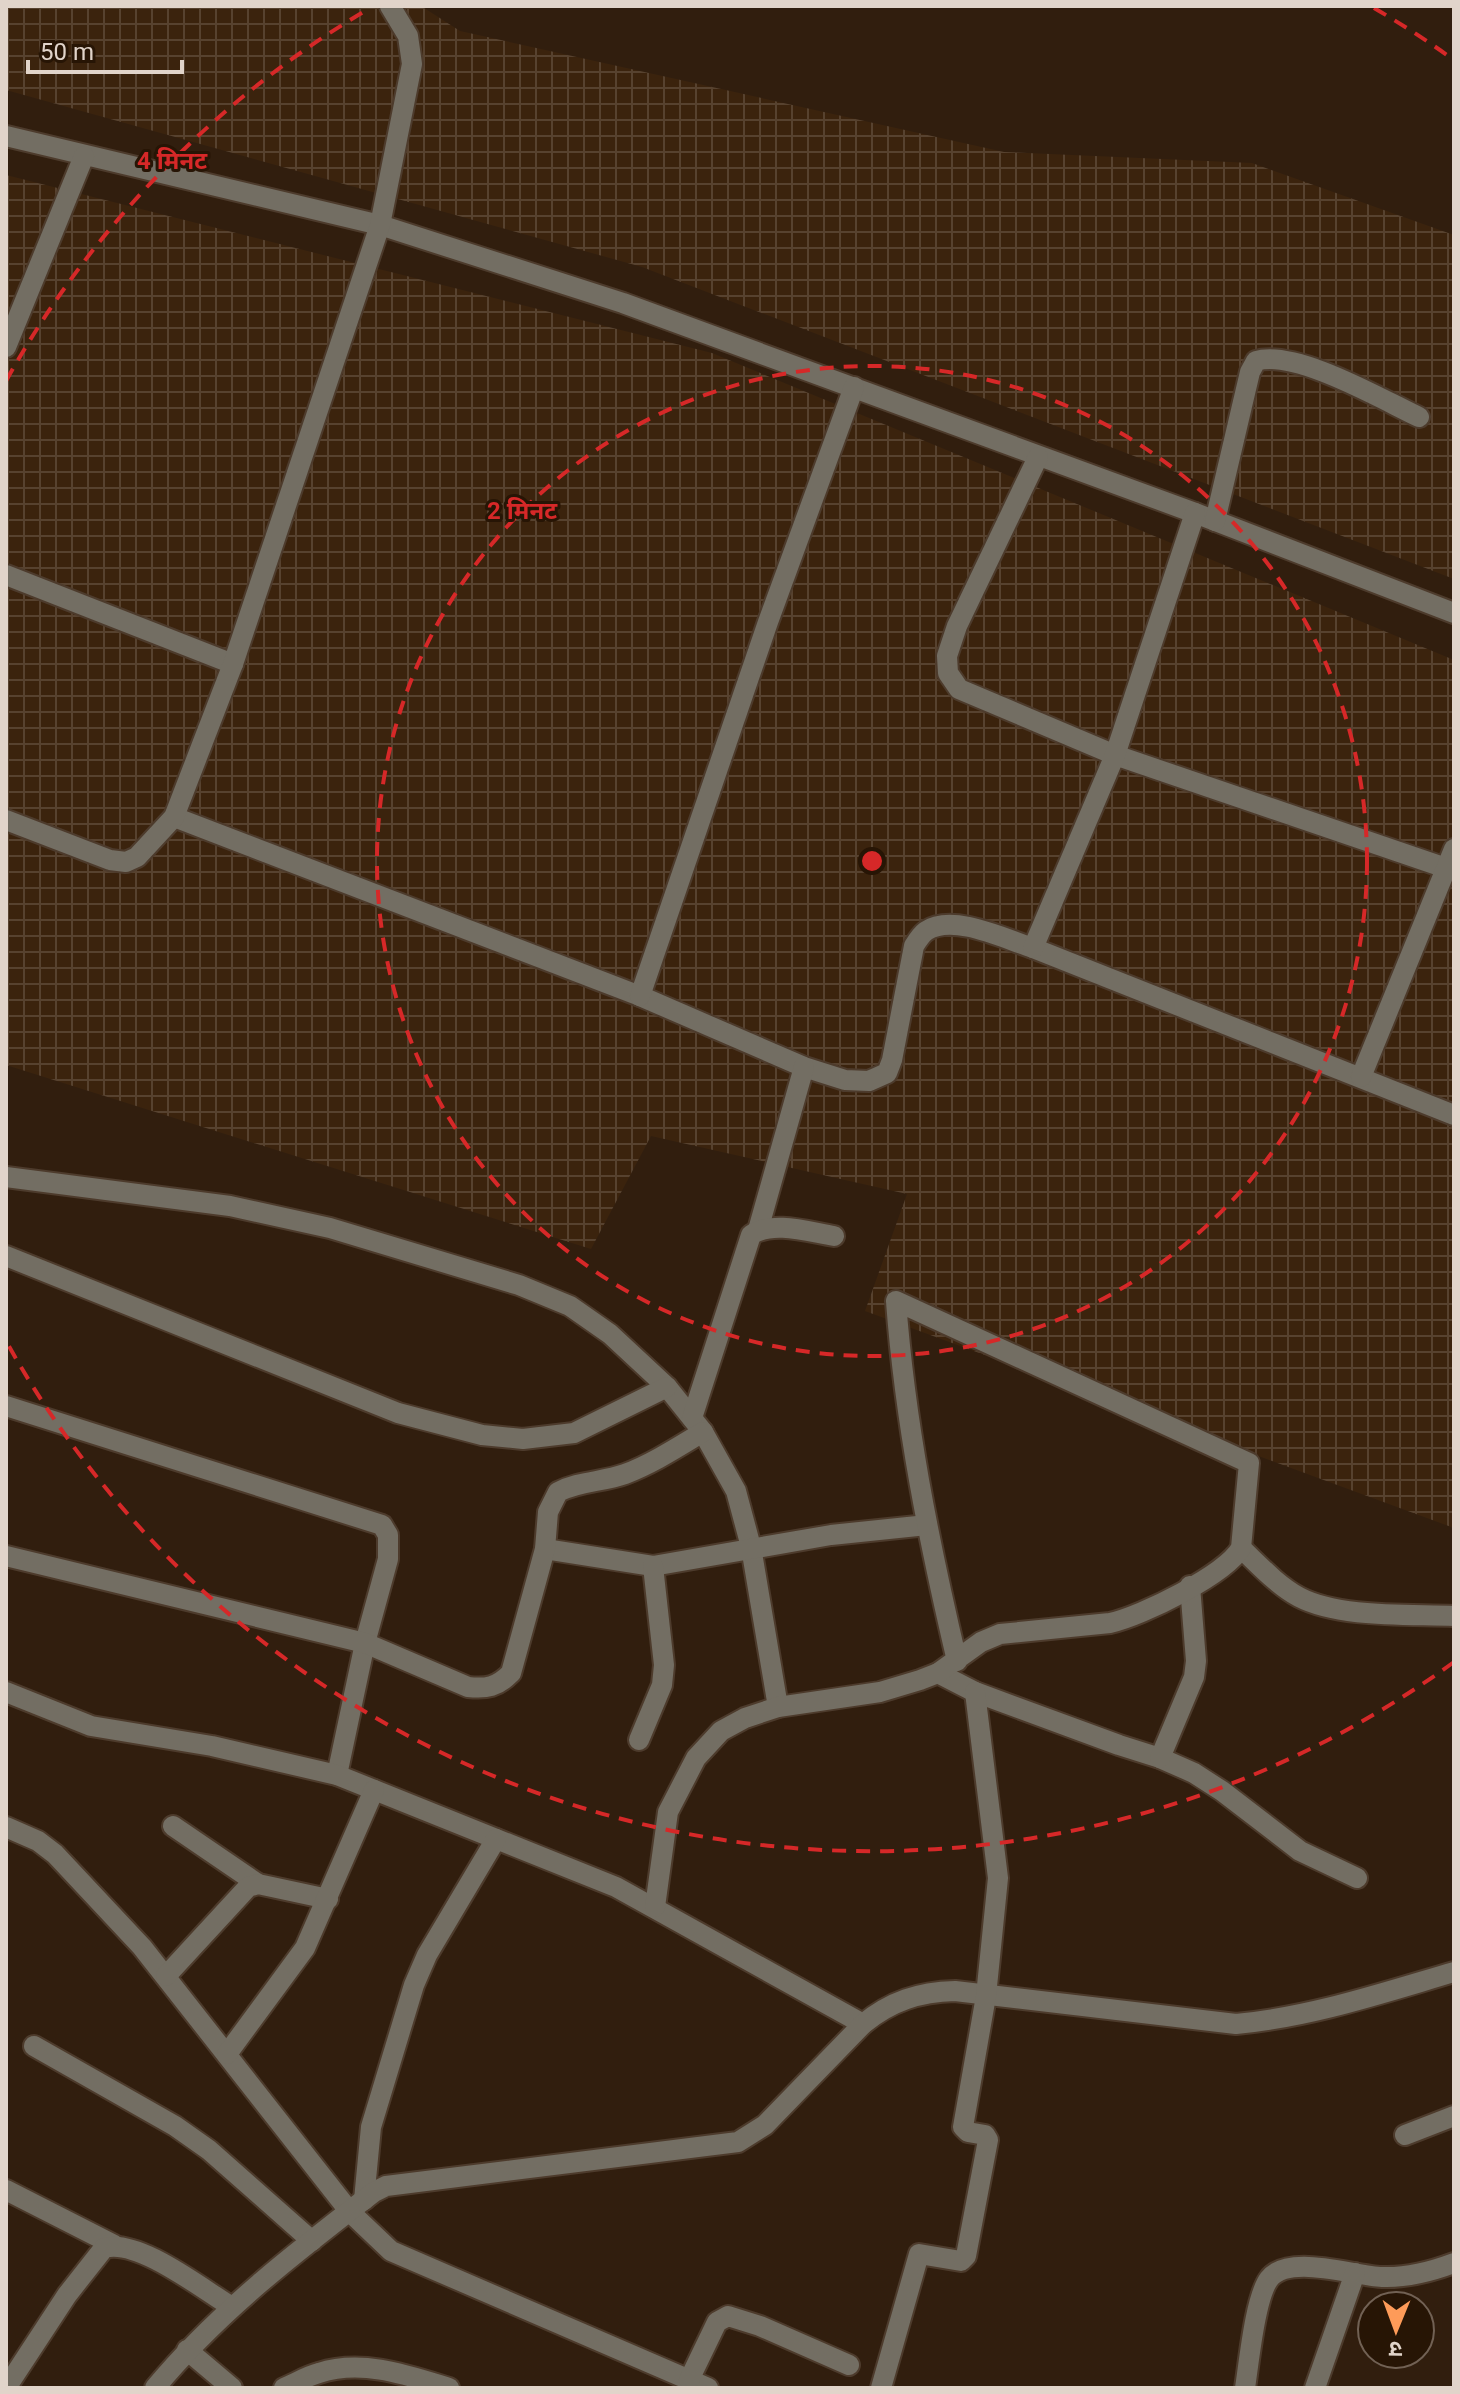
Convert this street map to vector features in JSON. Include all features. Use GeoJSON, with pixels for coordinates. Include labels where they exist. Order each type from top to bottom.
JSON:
{"type":"FeatureCollection","features":[{"type":"Feature","properties":{"kind":"street"},"geometry":{"type":"LineString","coordinates":[[6,820],[110,860],[126,862],[137,857],[174,817],[233,664],[380,225],[412,64],[408,36],[390,6]]}},
{"type":"Feature","properties":{"kind":"street"},"geometry":{"type":"LineString","coordinates":[[6,136],[380,225],[623,303],[1195,513],[1454,613]]}},
{"type":"Feature","properties":{"kind":"street"},"geometry":{"type":"LineString","coordinates":[[6,347],[84,156]]}},
{"type":"Feature","properties":{"kind":"street"},"geometry":{"type":"LineString","coordinates":[[1215,521],[1250,372],[1256,361],[1267,358],[1302,364],[1419,417]]}},
{"type":"Feature","properties":{"kind":"street"},"geometry":{"type":"LineString","coordinates":[[640,996],[768,622],[854,387]]}},
{"type":"Feature","properties":{"kind":"street"},"geometry":{"type":"LineString","coordinates":[[1038,457],[957,626],[947,656],[948,673],[959,689],[1115,755],[1446,868]]}},
{"type":"Feature","properties":{"kind":"street"},"geometry":{"type":"LineString","coordinates":[[1033,948],[1115,755],[1195,513]]}},
{"type":"Feature","properties":{"kind":"street"},"geometry":{"type":"LineString","coordinates":[[6,575],[233,664]]}},
{"type":"Feature","properties":{"kind":"street"},"geometry":{"type":"LineString","coordinates":[[174,817],[640,996],[804,1067],[845,1080],[869,1081],[887,1073],[914,946],[926,931],[946,923],[970,927],[1033,948],[1454,1115]]}},
{"type":"Feature","properties":{"kind":"street"},"geometry":{"type":"LineString","coordinates":[[1361,1077],[1454,849]]}},
{"type":"Feature","properties":{"kind":"street"},"geometry":{"type":"LineString","coordinates":[[758,1230],[804,1067]]}},
{"type":"Feature","properties":{"kind":"street"},"geometry":{"type":"LineString","coordinates":[[6,1177],[230,1206],[330,1228],[519,1285],[570,1306],[610,1334],[667,1387],[698,1425],[736,1491],[751,1547],[778,1707]]}},
{"type":"Feature","properties":{"kind":"street"},"geometry":{"type":"LineString","coordinates":[[6,1556],[365,1643],[468,1687],[486,1688],[500,1684],[511,1673],[545,1549],[548,1512],[558,1492],[639,1468],[698,1425],[751,1235],[758,1230],[787,1229],[834,1236]]}},
{"type":"Feature","properties":{"kind":"street"},"geometry":{"type":"LineString","coordinates":[[6,1256],[398,1413],[482,1435],[523,1439],[574,1433],[667,1387]]}},
{"type":"Feature","properties":{"kind":"street"},"geometry":{"type":"LineString","coordinates":[[655,1907],[668,1812],[696,1758],[721,1731],[745,1718],[778,1707],[880,1692],[938,1673],[957,1661],[981,1642],[1000,1634],[1128,1619],[1234,1559],[1241,1548],[1249,1463],[896,1301],[902,1375],[927,1525],[957,1661]]}},
{"type":"Feature","properties":{"kind":"street"},"geometry":{"type":"LineString","coordinates":[[6,1406],[382,1525],[388,1535],[388,1559],[365,1643],[337,1775]]}},
{"type":"Feature","properties":{"kind":"street"},"geometry":{"type":"LineString","coordinates":[[545,1549],[653,1566],[831,1535],[927,1525]]}},
{"type":"Feature","properties":{"kind":"street"},"geometry":{"type":"LineString","coordinates":[[1241,1548],[1272,1578],[1297,1596],[1329,1609],[1454,1616]]}},
{"type":"Feature","properties":{"kind":"street"},"geometry":{"type":"LineString","coordinates":[[639,1740],[662,1685],[664,1665],[653,1566]]}},
{"type":"Feature","properties":{"kind":"street"},"geometry":{"type":"LineString","coordinates":[[1160,1758],[1194,1677],[1196,1661],[1190,1586]]}},
{"type":"Feature","properties":{"kind":"street"},"geometry":{"type":"LineString","coordinates":[[938,1673],[975,1692],[1194,1773],[1312,1859],[1357,1878]]}},
{"type":"Feature","properties":{"kind":"street"},"geometry":{"type":"LineString","coordinates":[[6,1692],[91,1726],[212,1746],[337,1775],[616,1887],[863,2024]]}},
{"type":"Feature","properties":{"kind":"street"},"geometry":{"type":"LineString","coordinates":[[881,2388],[919,2254],[954,2261],[961,2261],[966,2256],[988,2140],[985,2135],[968,2132],[963,2127],[986,1996],[998,1878],[975,1692]]}},
{"type":"Feature","properties":{"kind":"street"},"geometry":{"type":"LineString","coordinates":[[227,2054],[305,1948],[374,1790]]}},
{"type":"Feature","properties":{"kind":"street"},"geometry":{"type":"LineString","coordinates":[[173,1826],[258,1884],[328,1899]]}},
{"type":"Feature","properties":{"kind":"street"},"geometry":{"type":"LineString","coordinates":[[6,1827],[38,1841],[55,1854],[142,1947],[391,2251],[699,2384],[717,2322],[728,2316],[760,2326],[849,2365]]}},
{"type":"Feature","properties":{"kind":"street"},"geometry":{"type":"LineString","coordinates":[[357,2206],[371,2127],[414,1985],[427,1955],[496,1839]]}},
{"type":"Feature","properties":{"kind":"street"},"geometry":{"type":"LineString","coordinates":[[166,1976],[240,1893],[258,1884]]}},
{"type":"Feature","properties":{"kind":"street"},"geometry":{"type":"LineString","coordinates":[[155,2388],[187,2350],[232,2307],[312,2241],[386,2186],[738,2142],[765,2125],[863,2024],[880,2010],[900,2000],[931,1991],[955,1991],[1236,2024],[1312,2013],[1454,1972]]}},
{"type":"Feature","properties":{"kind":"street"},"geometry":{"type":"LineString","coordinates":[[34,2046],[198,2142],[312,2241]]}},
{"type":"Feature","properties":{"kind":"street"},"geometry":{"type":"LineString","coordinates":[[1405,2135],[1454,2116]]}},
{"type":"Feature","properties":{"kind":"street"},"geometry":{"type":"LineString","coordinates":[[6,2190],[114,2245],[147,2255],[232,2307]]}},
{"type":"Feature","properties":{"kind":"street"},"geometry":{"type":"LineString","coordinates":[[6,2388],[67,2295],[104,2248],[114,2245]]}},
{"type":"Feature","properties":{"kind":"street"},"geometry":{"type":"LineString","coordinates":[[1245,2388],[1256,2317],[1268,2280],[1279,2270],[1293,2267],[1382,2277],[1425,2274],[1454,2263]]}},
{"type":"Feature","properties":{"kind":"street"},"geometry":{"type":"LineString","coordinates":[[1315,2388],[1355,2273]]}},
{"type":"Feature","properties":{"kind":"street"},"geometry":{"type":"LineString","coordinates":[[187,2350],[232,2388]]}},
{"type":"Feature","properties":{"kind":"street"},"geometry":{"type":"LineString","coordinates":[[284,2388],[320,2372],[354,2366],[403,2374],[449,2388]]}},
{"type":"Feature","properties":{"kind":"shaded area"},"geometry":{"type":"Polygon","coordinates":[[[6,6],[421,6],[460,31],[1004,152],[1252,163],[1454,235],[1454,579],[642,267],[6,90],[6,6]]]}},
{"type":"Feature","properties":{"kind":"shaded area"},"geometry":{"type":"Polygon","coordinates":[[[6,175],[712,353],[1454,660],[1454,1528],[865,1311],[907,1194],[651,1136],[591,1249],[6,1065],[6,175]]]}}]}
